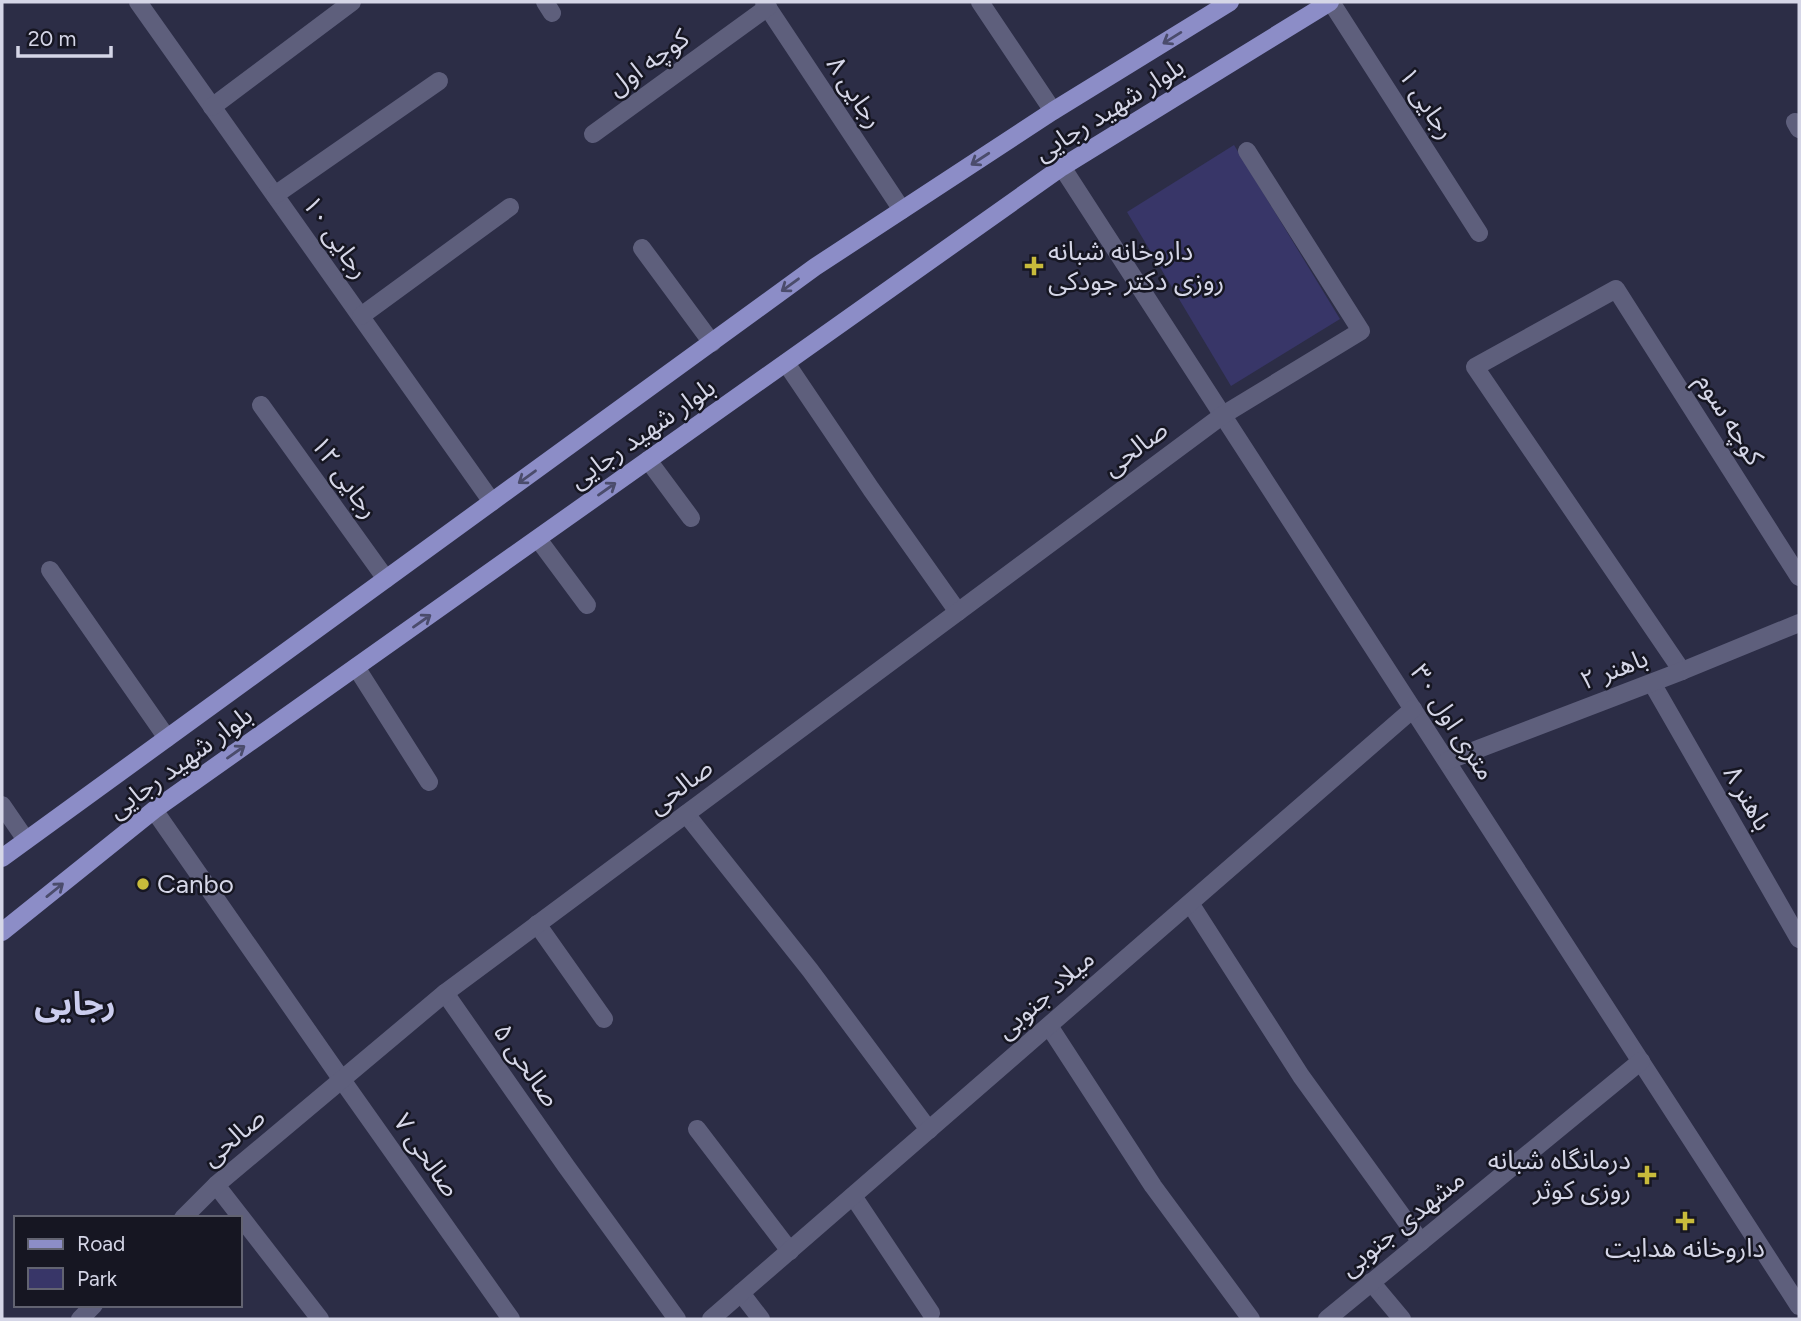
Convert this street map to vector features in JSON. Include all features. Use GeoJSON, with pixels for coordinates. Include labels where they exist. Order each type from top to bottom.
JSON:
{"type":"FeatureCollection","features":[{"type":"Feature","properties":{"kind":"main road","name":"بلوار شهید رجایی"},"geometry":{"type":"LineString","coordinates":[[2,858],[815,267],[1053,111],[1230,2]]}},
{"type":"Feature","properties":{"kind":"main road","name":"بلوار شهید رجایی"},"geometry":{"type":"LineString","coordinates":[[2,932],[154,810],[1062,167],[1330,2]]}},
{"type":"Feature","properties":{"kind":"street","name":"رجایی ۱۰"},"geometry":{"type":"LineString","coordinates":[[138,2],[492,502]]}},
{"type":"Feature","properties":{"kind":"street"},"geometry":{"type":"LineString","coordinates":[[212,107],[352,2]]}},
{"type":"Feature","properties":{"kind":"street"},"geometry":{"type":"LineString","coordinates":[[980,2],[1053,111]]}},
{"type":"Feature","properties":{"kind":"street","name":"رجایی ۱"},"geometry":{"type":"LineString","coordinates":[[1330,2],[1479,233]]}},
{"type":"Feature","properties":{"kind":"street","name":"کوچه اول"},"geometry":{"type":"LineString","coordinates":[[593,134],[766,4]]}},
{"type":"Feature","properties":{"kind":"street","name":"رجایی ۸"},"geometry":{"type":"LineString","coordinates":[[766,4],[902,210]]}},
{"type":"Feature","properties":{"kind":"street"},"geometry":{"type":"LineString","coordinates":[[275,195],[439,81]]}},
{"type":"Feature","properties":{"kind":"street","name":"صالحی"},"geometry":{"type":"LineString","coordinates":[[185,1216],[216,1185],[445,993],[1223,415],[1361,331],[1247,151]]}},
{"type":"Feature","properties":{"kind":"street","name":"۳۰ متری اول"},"geometry":{"type":"LineString","coordinates":[[1062,167],[1799,1306]]}},
{"type":"Feature","properties":{"kind":"street"},"geometry":{"type":"LineString","coordinates":[[361,316],[510,207]]}},
{"type":"Feature","properties":{"kind":"street"},"geometry":{"type":"LineString","coordinates":[[642,248],[712,343]]}},
{"type":"Feature","properties":{"kind":"street","name":"کوچه سوم"},"geometry":{"type":"LineString","coordinates":[[1682,671],[1475,367],[1616,289],[1799,577]]}},
{"type":"Feature","properties":{"kind":"street"},"geometry":{"type":"LineString","coordinates":[[786,363],[958,612]]}},
{"type":"Feature","properties":{"kind":"street","name":"رجایی ۱۲"},"geometry":{"type":"LineString","coordinates":[[261,405],[386,579]]}},
{"type":"Feature","properties":{"kind":"street"},"geometry":{"type":"LineString","coordinates":[[648,460],[691,517]]}},
{"type":"Feature","properties":{"kind":"street"},"geometry":{"type":"LineString","coordinates":[[538,539],[587,605]]}},
{"type":"Feature","properties":{"kind":"street"},"geometry":{"type":"LineString","coordinates":[[50,570],[167,738]]}},
{"type":"Feature","properties":{"kind":"street","name":"باهنر ۲"},"geometry":{"type":"LineString","coordinates":[[1447,761],[1652,683],[1799,623]]}},
{"type":"Feature","properties":{"kind":"street"},"geometry":{"type":"LineString","coordinates":[[356,667],[429,782]]}},
{"type":"Feature","properties":{"kind":"street","name":"باهنر ۸"},"geometry":{"type":"LineString","coordinates":[[1652,683],[1799,939]]}},
{"type":"Feature","properties":{"kind":"street","name":"میلاد جنوبی"},"geometry":{"type":"LineString","coordinates":[[711,1319],[1413,709]]}},
{"type":"Feature","properties":{"kind":"street"},"geometry":{"type":"LineString","coordinates":[[2,805],[26,840]]}},
{"type":"Feature","properties":{"kind":"street","name":"صالحی ۷"},"geometry":{"type":"LineString","coordinates":[[154,810],[511,1319]]}},
{"type":"Feature","properties":{"kind":"street"},"geometry":{"type":"LineString","coordinates":[[686,814],[810,970],[929,1130]]}},
{"type":"Feature","properties":{"kind":"street"},"geometry":{"type":"LineString","coordinates":[[1190,903],[1301,1076],[1420,1242]]}},
{"type":"Feature","properties":{"kind":"street"},"geometry":{"type":"LineString","coordinates":[[537,924],[604,1019]]}},
{"type":"Feature","properties":{"kind":"street","name":"صالحی ۵"},"geometry":{"type":"LineString","coordinates":[[445,993],[677,1319]]}},
{"type":"Feature","properties":{"kind":"street"},"geometry":{"type":"LineString","coordinates":[[1049,1026],[1153,1186],[1251,1319]]}},
{"type":"Feature","properties":{"kind":"street","name":"مشهدی جنوبی"},"geometry":{"type":"LineString","coordinates":[[1327,1319],[1641,1061]]}},
{"type":"Feature","properties":{"kind":"street"},"geometry":{"type":"LineString","coordinates":[[697,1129],[790,1251]]}},
{"type":"Feature","properties":{"kind":"street"},"geometry":{"type":"LineString","coordinates":[[216,1185],[240,1216]]}},
{"type":"Feature","properties":{"kind":"street"},"geometry":{"type":"LineString","coordinates":[[853,1196],[931,1313]]}},
{"type":"Feature","properties":{"kind":"street"},"geometry":{"type":"LineString","coordinates":[[242,1218],[320,1319]]}},
{"type":"Feature","properties":{"kind":"street"},"geometry":{"type":"LineString","coordinates":[[1371,1282],[1402,1319]]}},
{"type":"Feature","properties":{"kind":"street"},"geometry":{"type":"LineString","coordinates":[[741,1293],[761,1319]]}},
{"type":"Feature","properties":{"kind":"green space"},"geometry":{"type":"Polygon","coordinates":[[[1234,145],[1340,319],[1231,386],[1127,212],[1234,145]]]}},
{"type":"Feature","properties":{"kind":"place","name":"داروخانه شبانه روزی دکتر جودکی"},"geometry":{"type":"Point","coordinates":[1034,266]}},
{"type":"Feature","properties":{"kind":"place","name":"Canbo"},"geometry":{"type":"Point","coordinates":[143,884]}},
{"type":"Feature","properties":{"kind":"place","name":"درمانگاه شبانه روزی کوثر"},"geometry":{"type":"Point","coordinates":[1647,1175]}},
{"type":"Feature","properties":{"kind":"place","name":"داروخانه هدایت"},"geometry":{"type":"Point","coordinates":[1685,1221]}},
{"type":"Feature","properties":{"kind":"district","name":"رجایی"},"geometry":{"type":"Point","coordinates":[75,1003]}}]}
